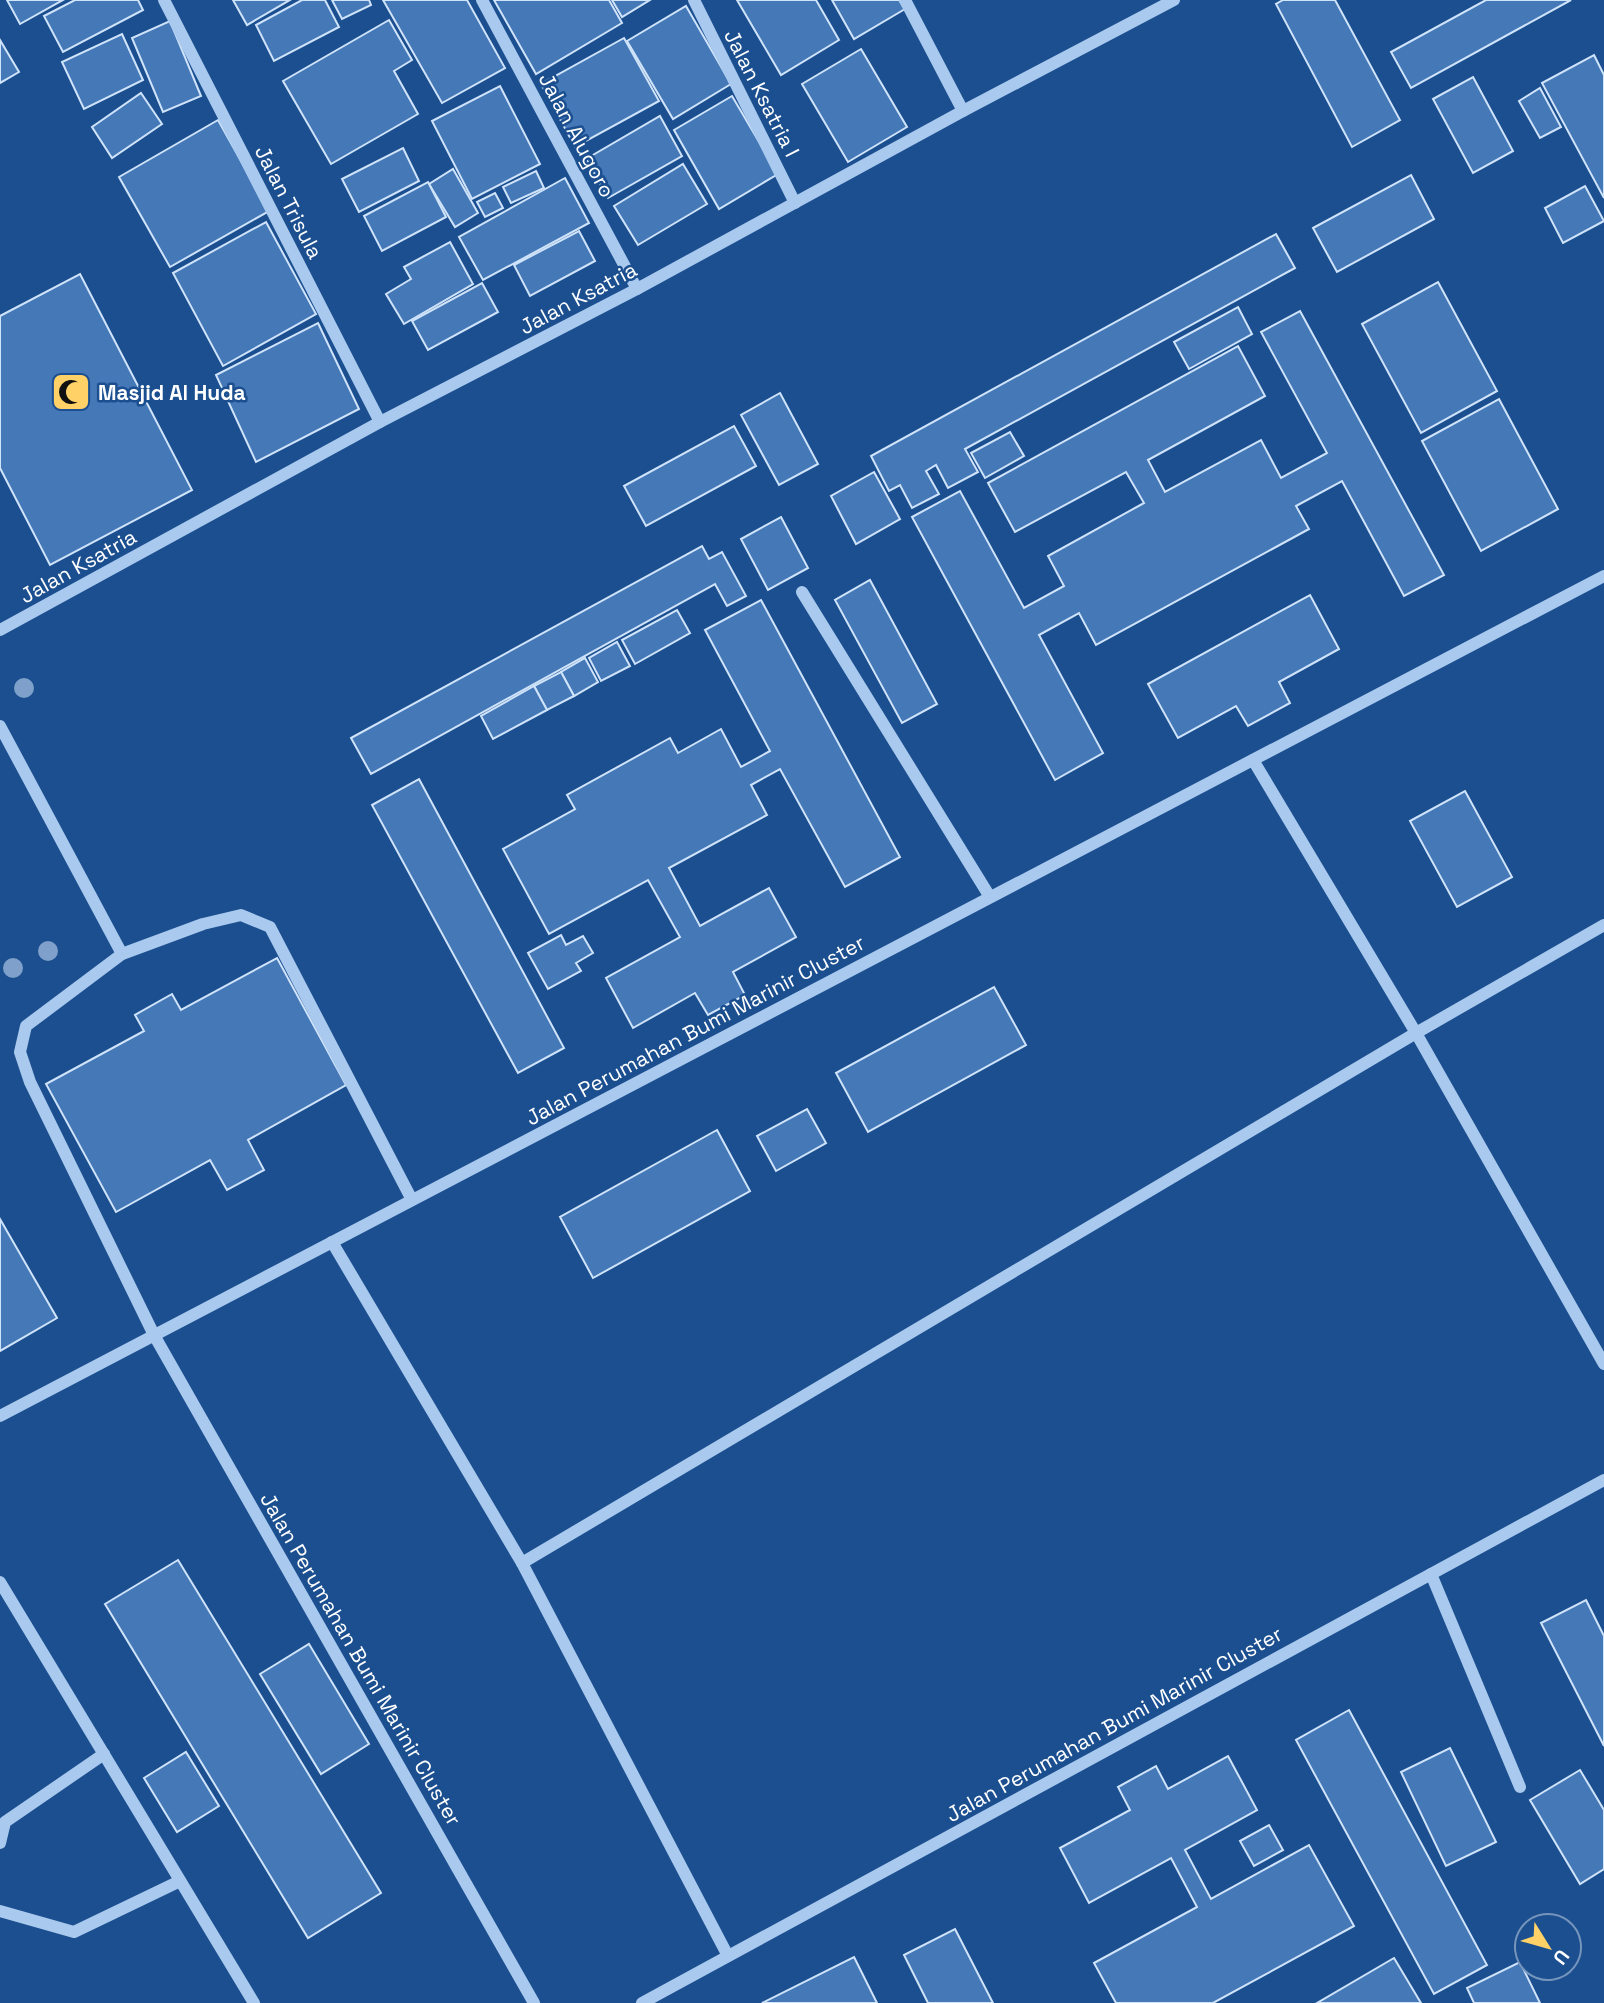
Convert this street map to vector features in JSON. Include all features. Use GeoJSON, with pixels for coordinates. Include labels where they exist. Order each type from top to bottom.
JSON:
{"type":"FeatureCollection","features":[{"type":"Feature","properties":{"kind":"street","name":"Jalan Trisula"},"geometry":{"type":"LineString","coordinates":[[164,0],[380,422]]}},
{"type":"Feature","properties":{"kind":"street","name":"Jalan Alugoro"},"geometry":{"type":"LineString","coordinates":[[482,0],[637,289]]}},
{"type":"Feature","properties":{"kind":"street","name":"Jalan Ksatria I"},"geometry":{"type":"LineString","coordinates":[[694,0],[795,203]]}},
{"type":"Feature","properties":{"kind":"street"},"geometry":{"type":"LineString","coordinates":[[905,0],[963,111]]}},
{"type":"Feature","properties":{"kind":"street","name":"Jalan Ksatria"},"geometry":{"type":"LineString","coordinates":[[0,631],[380,422],[637,289],[963,111],[1174,0]]}},
{"type":"Feature","properties":{"kind":"street","name":"Jalan Perumahan Bumi Marinir Cluster"},"geometry":{"type":"LineString","coordinates":[[0,1416],[1604,576]]}},
{"type":"Feature","properties":{"kind":"street"},"geometry":{"type":"LineString","coordinates":[[802,593],[990,897]]}},
{"type":"Feature","properties":{"kind":"street"},"geometry":{"type":"LineString","coordinates":[[0,726],[122,954]]}},
{"type":"Feature","properties":{"kind":"street"},"geometry":{"type":"LineString","coordinates":[[1253,760],[1416,1033],[1604,1364]]}},
{"type":"Feature","properties":{"kind":"street"},"geometry":{"type":"LineString","coordinates":[[155,1335],[30,1083],[20,1052],[26,1026],[122,954],[203,924],[241,915],[270,927],[412,1200]]}},
{"type":"Feature","properties":{"kind":"street"},"geometry":{"type":"LineString","coordinates":[[522,1563],[1416,1033],[1604,925]]}},
{"type":"Feature","properties":{"kind":"street"},"geometry":{"type":"LineString","coordinates":[[332,1242],[522,1563],[727,1956]]}},
{"type":"Feature","properties":{"kind":"street","name":"Jalan Perumahan Bumi Marinir Cluster"},"geometry":{"type":"LineString","coordinates":[[155,1335],[534,2003]]}},
{"type":"Feature","properties":{"kind":"street","name":"Jalan Perumahan Bumi Marinir Cluster"},"geometry":{"type":"LineString","coordinates":[[642,2003],[1604,1479]]}},
{"type":"Feature","properties":{"kind":"street"},"geometry":{"type":"LineString","coordinates":[[1431,1574],[1520,1787]]}},
{"type":"Feature","properties":{"kind":"street"},"geometry":{"type":"LineString","coordinates":[[0,1582],[254,2003]]}},
{"type":"Feature","properties":{"kind":"street"},"geometry":{"type":"LineString","coordinates":[[0,1843],[5,1822],[104,1754]]}},
{"type":"Feature","properties":{"kind":"street"},"geometry":{"type":"LineString","coordinates":[[0,1911],[74,1932],[180,1881]]}},
{"type":"Feature","properties":{"kind":"building"},"geometry":{"type":"Polygon","coordinates":[[[7,0],[63,0],[20,24],[7,0]]]}},
{"type":"Feature","properties":{"kind":"building"},"geometry":{"type":"Polygon","coordinates":[[[75,0],[138,0],[143,10],[63,52],[44,16],[75,0]]]}},
{"type":"Feature","properties":{"kind":"building"},"geometry":{"type":"Polygon","coordinates":[[[233,0],[290,0],[247,25],[233,0]]]}},
{"type":"Feature","properties":{"kind":"building"},"geometry":{"type":"Polygon","coordinates":[[[302,0],[325,0],[339,27],[274,61],[256,25],[302,0]]]}},
{"type":"Feature","properties":{"kind":"building"},"geometry":{"type":"Polygon","coordinates":[[[332,0],[369,0],[371,5],[342,19],[332,0]]]}},
{"type":"Feature","properties":{"kind":"building"},"geometry":{"type":"Polygon","coordinates":[[[383,0],[467,0],[505,68],[442,103],[383,0]]]}},
{"type":"Feature","properties":{"kind":"building"},"geometry":{"type":"Polygon","coordinates":[[[494,0],[609,0],[622,23],[536,74],[494,0]]]}},
{"type":"Feature","properties":{"kind":"building"},"geometry":{"type":"Polygon","coordinates":[[[612,0],[650,0],[622,17],[612,0]]]}},
{"type":"Feature","properties":{"kind":"building"},"geometry":{"type":"Polygon","coordinates":[[[737,0],[816,0],[839,40],[781,75],[737,0]]]}},
{"type":"Feature","properties":{"kind":"building"},"geometry":{"type":"Polygon","coordinates":[[[832,0],[899,0],[905,9],[854,39],[832,0]]]}},
{"type":"Feature","properties":{"kind":"building"},"geometry":{"type":"Polygon","coordinates":[[[1283,0],[1335,0],[1400,120],[1352,147],[1276,4],[1283,0]]]}},
{"type":"Feature","properties":{"kind":"building"},"geometry":{"type":"Polygon","coordinates":[[[1486,0],[1571,0],[1411,88],[1391,52],[1486,0]]]}},
{"type":"Feature","properties":{"kind":"building"},"geometry":{"type":"Polygon","coordinates":[[[686,6],[731,84],[673,119],[627,41],[686,6]]]}},
{"type":"Feature","properties":{"kind":"building"},"geometry":{"type":"Polygon","coordinates":[[[389,20],[412,60],[394,71],[418,114],[331,164],[283,81],[389,20]]]}},
{"type":"Feature","properties":{"kind":"building"},"geometry":{"type":"Polygon","coordinates":[[[170,21],[201,96],[163,112],[132,38],[170,21]]]}},
{"type":"Feature","properties":{"kind":"building"},"geometry":{"type":"Polygon","coordinates":[[[122,34],[143,80],[84,109],[62,62],[122,34]]]}},
{"type":"Feature","properties":{"kind":"building"},"geometry":{"type":"Polygon","coordinates":[[[624,38],[659,101],[575,147],[541,84],[624,38]]]}},
{"type":"Feature","properties":{"kind":"building"},"geometry":{"type":"Polygon","coordinates":[[[0,40],[19,72],[0,83],[0,40]]]}},
{"type":"Feature","properties":{"kind":"building"},"geometry":{"type":"Polygon","coordinates":[[[861,49],[907,127],[848,162],[802,84],[861,49]]]}},
{"type":"Feature","properties":{"kind":"building"},"geometry":{"type":"Polygon","coordinates":[[[1594,55],[1604,75],[1604,198],[1542,83],[1594,55]]]}},
{"type":"Feature","properties":{"kind":"building"},"geometry":{"type":"Polygon","coordinates":[[[1473,77],[1513,151],[1473,173],[1433,99],[1473,77]]]}},
{"type":"Feature","properties":{"kind":"building"},"geometry":{"type":"Polygon","coordinates":[[[500,86],[540,164],[472,199],[432,121],[500,86]]]}},
{"type":"Feature","properties":{"kind":"building"},"geometry":{"type":"Polygon","coordinates":[[[1540,88],[1561,127],[1540,138],[1519,101],[1540,88]]]}},
{"type":"Feature","properties":{"kind":"building"},"geometry":{"type":"Polygon","coordinates":[[[141,93],[162,124],[112,158],[92,127],[141,93]]]}},
{"type":"Feature","properties":{"kind":"building"},"geometry":{"type":"Polygon","coordinates":[[[732,96],[778,174],[719,209],[674,130],[732,96]]]}},
{"type":"Feature","properties":{"kind":"building"},"geometry":{"type":"Polygon","coordinates":[[[660,116],[682,156],[608,198],[586,159],[660,116]]]}},
{"type":"Feature","properties":{"kind":"building"},"geometry":{"type":"Polygon","coordinates":[[[218,120],[269,211],[170,267],[119,177],[218,120]]]}},
{"type":"Feature","properties":{"kind":"building"},"geometry":{"type":"Polygon","coordinates":[[[403,148],[419,181],[359,212],[342,179],[403,148]]]}},
{"type":"Feature","properties":{"kind":"building"},"geometry":{"type":"Polygon","coordinates":[[[683,164],[707,204],[638,245],[614,206],[683,164]]]}},
{"type":"Feature","properties":{"kind":"building"},"geometry":{"type":"Polygon","coordinates":[[[453,169],[478,213],[455,227],[429,184],[453,169]]]}},
{"type":"Feature","properties":{"kind":"building"},"geometry":{"type":"Polygon","coordinates":[[[536,171],[544,188],[511,203],[503,187],[536,171]]]}},
{"type":"Feature","properties":{"kind":"building"},"geometry":{"type":"Polygon","coordinates":[[[1411,175],[1434,219],[1337,272],[1313,228],[1411,175]]]}},
{"type":"Feature","properties":{"kind":"building"},"geometry":{"type":"Polygon","coordinates":[[[565,178],[589,223],[483,280],[459,237],[565,178]]]}},
{"type":"Feature","properties":{"kind":"building"},"geometry":{"type":"Polygon","coordinates":[[[428,182],[446,217],[382,251],[364,216],[428,182]]]}},
{"type":"Feature","properties":{"kind":"building"},"geometry":{"type":"Polygon","coordinates":[[[1585,186],[1604,221],[1563,243],[1545,208],[1585,186]]]}},
{"type":"Feature","properties":{"kind":"building"},"geometry":{"type":"Polygon","coordinates":[[[495,193],[503,208],[485,217],[477,202],[495,193]]]}},
{"type":"Feature","properties":{"kind":"building"},"geometry":{"type":"Polygon","coordinates":[[[266,222],[316,314],[223,366],[173,273],[266,222]]]}},
{"type":"Feature","properties":{"kind":"building"},"geometry":{"type":"Polygon","coordinates":[[[579,231],[595,261],[530,296],[514,265],[579,231]]]}},
{"type":"Feature","properties":{"kind":"building"},"geometry":{"type":"Polygon","coordinates":[[[1276,234],[1295,268],[965,449],[978,472],[948,488],[936,465],[926,471],[939,494],[912,508],[900,485],[889,491],[871,456],[1276,234]]]}},
{"type":"Feature","properties":{"kind":"building"},"geometry":{"type":"Polygon","coordinates":[[[450,242],[473,284],[404,324],[386,294],[411,279],[404,267],[450,242]]]}},
{"type":"Feature","properties":{"kind":"building","name":"Masjid Al Huda"},"geometry":{"type":"Polygon","coordinates":[[[80,274],[192,490],[50,565],[0,468],[0,316],[80,274]]]}},
{"type":"Feature","properties":{"kind":"building"},"geometry":{"type":"Polygon","coordinates":[[[1438,282],[1497,391],[1421,433],[1362,324],[1438,282]]]}},
{"type":"Feature","properties":{"kind":"building"},"geometry":{"type":"Polygon","coordinates":[[[482,283],[498,312],[428,350],[412,321],[482,283]]]}},
{"type":"Feature","properties":{"kind":"building"},"geometry":{"type":"Polygon","coordinates":[[[1238,307],[1252,334],[1189,369],[1174,342],[1238,307]]]}},
{"type":"Feature","properties":{"kind":"building"},"geometry":{"type":"Polygon","coordinates":[[[1300,311],[1444,575],[1404,596],[1342,481],[1296,506],[1309,529],[1096,645],[1079,613],[1039,635],[1103,753],[1055,780],[912,517],[960,491],[1024,608],[1064,586],[1048,556],[1144,503],[1126,472],[1015,532],[988,483],[1238,346],[1265,396],[1148,460],[1165,492],[1261,440],[1281,478],[1327,453],[1261,332],[1300,311]]]}},
{"type":"Feature","properties":{"kind":"building"},"geometry":{"type":"Polygon","coordinates":[[[318,323],[359,409],[256,462],[216,375],[318,323]]]}},
{"type":"Feature","properties":{"kind":"building"},"geometry":{"type":"Polygon","coordinates":[[[780,393],[818,464],[779,485],[741,415],[780,393]]]}},
{"type":"Feature","properties":{"kind":"building"},"geometry":{"type":"Polygon","coordinates":[[[1499,399],[1558,509],[1481,551],[1422,441],[1499,399]]]}},
{"type":"Feature","properties":{"kind":"building"},"geometry":{"type":"Polygon","coordinates":[[[734,426],[756,466],[646,526],[624,486],[734,426]]]}},
{"type":"Feature","properties":{"kind":"building"},"geometry":{"type":"Polygon","coordinates":[[[1010,432],[1024,456],[985,478],[971,453],[1010,432]]]}},
{"type":"Feature","properties":{"kind":"building"},"geometry":{"type":"Polygon","coordinates":[[[874,472],[900,519],[856,544],[831,496],[874,472]]]}},
{"type":"Feature","properties":{"kind":"building"},"geometry":{"type":"Polygon","coordinates":[[[781,517],[808,568],[768,590],[741,539],[781,517]]]}},
{"type":"Feature","properties":{"kind":"building"},"geometry":{"type":"Polygon","coordinates":[[[702,546],[709,559],[722,552],[746,596],[727,606],[715,584],[371,774],[351,738],[702,546]]]}},
{"type":"Feature","properties":{"kind":"building"},"geometry":{"type":"Polygon","coordinates":[[[870,580],[937,704],[902,723],[835,600],[870,580]]]}},
{"type":"Feature","properties":{"kind":"building"},"geometry":{"type":"Polygon","coordinates":[[[1310,595],[1339,649],[1279,682],[1290,703],[1248,726],[1236,706],[1178,738],[1148,684],[1310,595]]]}},
{"type":"Feature","properties":{"kind":"building"},"geometry":{"type":"Polygon","coordinates":[[[761,600],[900,857],[845,887],[780,769],[751,785],[767,815],[669,868],[700,926],[769,888],[796,937],[733,972],[745,995],[708,1015],[695,993],[633,1028],[606,978],[680,937],[648,880],[549,934],[503,849],[575,809],[567,795],[670,738],[678,753],[721,729],[741,767],[770,751],[705,630],[761,600]]]}},
{"type":"Feature","properties":{"kind":"building"},"geometry":{"type":"Polygon","coordinates":[[[677,610],[690,633],[635,664],[622,640],[677,610]]]}},
{"type":"Feature","properties":{"kind":"building"},"geometry":{"type":"Polygon","coordinates":[[[617,642],[630,666],[601,681],[589,658],[617,642]]]}},
{"type":"Feature","properties":{"kind":"building"},"geometry":{"type":"Polygon","coordinates":[[[585,658],[598,682],[574,696],[561,672],[585,658]]]}},
{"type":"Feature","properties":{"kind":"building"},"geometry":{"type":"Polygon","coordinates":[[[561,672],[574,696],[547,710],[534,686],[561,672]]]}},
{"type":"Feature","properties":{"kind":"building"},"geometry":{"type":"Polygon","coordinates":[[[534,686],[547,710],[493,739],[481,716],[534,686]]]}},
{"type":"Feature","properties":{"kind":"building"},"geometry":{"type":"Polygon","coordinates":[[[419,779],[564,1048],[518,1073],[372,805],[419,779]]]}},
{"type":"Feature","properties":{"kind":"building"},"geometry":{"type":"Polygon","coordinates":[[[1465,791],[1512,877],[1457,907],[1410,821],[1465,791]]]}},
{"type":"Feature","properties":{"kind":"building"},"geometry":{"type":"Polygon","coordinates":[[[561,935],[566,945],[583,936],[593,953],[576,963],[581,971],[548,989],[528,953],[561,935]]]}},
{"type":"Feature","properties":{"kind":"building"},"geometry":{"type":"Polygon","coordinates":[[[277,958],[346,1085],[248,1140],[264,1170],[227,1190],[210,1160],[116,1212],[46,1084],[144,1031],[135,1015],[172,994],[181,1010],[277,958]]]}},
{"type":"Feature","properties":{"kind":"building"},"geometry":{"type":"Polygon","coordinates":[[[994,987],[1026,1045],[868,1132],[836,1073],[994,987]]]}},
{"type":"Feature","properties":{"kind":"building"},"geometry":{"type":"Polygon","coordinates":[[[807,1109],[826,1143],[776,1171],[757,1136],[807,1109]]]}},
{"type":"Feature","properties":{"kind":"building"},"geometry":{"type":"Polygon","coordinates":[[[717,1130],[750,1191],[593,1278],[560,1217],[717,1130]]]}},
{"type":"Feature","properties":{"kind":"building"},"geometry":{"type":"Polygon","coordinates":[[[0,1219],[57,1318],[0,1351],[0,1219]]]}},
{"type":"Feature","properties":{"kind":"building"},"geometry":{"type":"Polygon","coordinates":[[[178,1560],[381,1893],[308,1938],[105,1604],[178,1560]]]}},
{"type":"Feature","properties":{"kind":"building"},"geometry":{"type":"Polygon","coordinates":[[[1586,1600],[1604,1636],[1604,1746],[1541,1623],[1586,1600]]]}},
{"type":"Feature","properties":{"kind":"building"},"geometry":{"type":"Polygon","coordinates":[[[309,1644],[369,1744],[321,1774],[260,1674],[309,1644]]]}},
{"type":"Feature","properties":{"kind":"building"},"geometry":{"type":"Polygon","coordinates":[[[1349,1710],[1487,1965],[1434,1994],[1296,1740],[1349,1710]]]}},
{"type":"Feature","properties":{"kind":"building"},"geometry":{"type":"Polygon","coordinates":[[[1450,1748],[1496,1842],[1446,1866],[1401,1772],[1450,1748]]]}},
{"type":"Feature","properties":{"kind":"building"},"geometry":{"type":"Polygon","coordinates":[[[186,1752],[219,1806],[177,1832],[144,1778],[186,1752]]]}},
{"type":"Feature","properties":{"kind":"building"},"geometry":{"type":"Polygon","coordinates":[[[1228,1756],[1257,1810],[1185,1850],[1211,1899],[1309,1845],[1354,1926],[1213,2003],[1116,2003],[1094,1963],[1197,1907],[1171,1858],[1089,1903],[1060,1848],[1130,1810],[1118,1787],[1156,1766],[1168,1789],[1228,1756]]]}},
{"type":"Feature","properties":{"kind":"building"},"geometry":{"type":"Polygon","coordinates":[[[1580,1770],[1604,1810],[1604,1869],[1580,1884],[1530,1800],[1580,1770]]]}},
{"type":"Feature","properties":{"kind":"building"},"geometry":{"type":"Polygon","coordinates":[[[1269,1825],[1283,1850],[1254,1866],[1240,1841],[1269,1825]]]}},
{"type":"Feature","properties":{"kind":"building"},"geometry":{"type":"Polygon","coordinates":[[[955,1929],[993,2003],[928,2003],[904,1955],[955,1929]]]}},
{"type":"Feature","properties":{"kind":"building"},"geometry":{"type":"Polygon","coordinates":[[[854,1957],[877,2003],[762,2003],[854,1957]]]}},
{"type":"Feature","properties":{"kind":"building"},"geometry":{"type":"Polygon","coordinates":[[[1394,1958],[1421,2003],[1317,2003],[1394,1958]]]}},
{"type":"Feature","properties":{"kind":"building"},"geometry":{"type":"Polygon","coordinates":[[[1513,1965],[1513,1982],[1530,1982],[1540,2003],[1474,2003],[1467,1988],[1513,1965]]]}},
{"type":"Feature","properties":{"kind":"place","name":"Masjid Al Huda"},"geometry":{"type":"Point","coordinates":[71,392]}}]}
